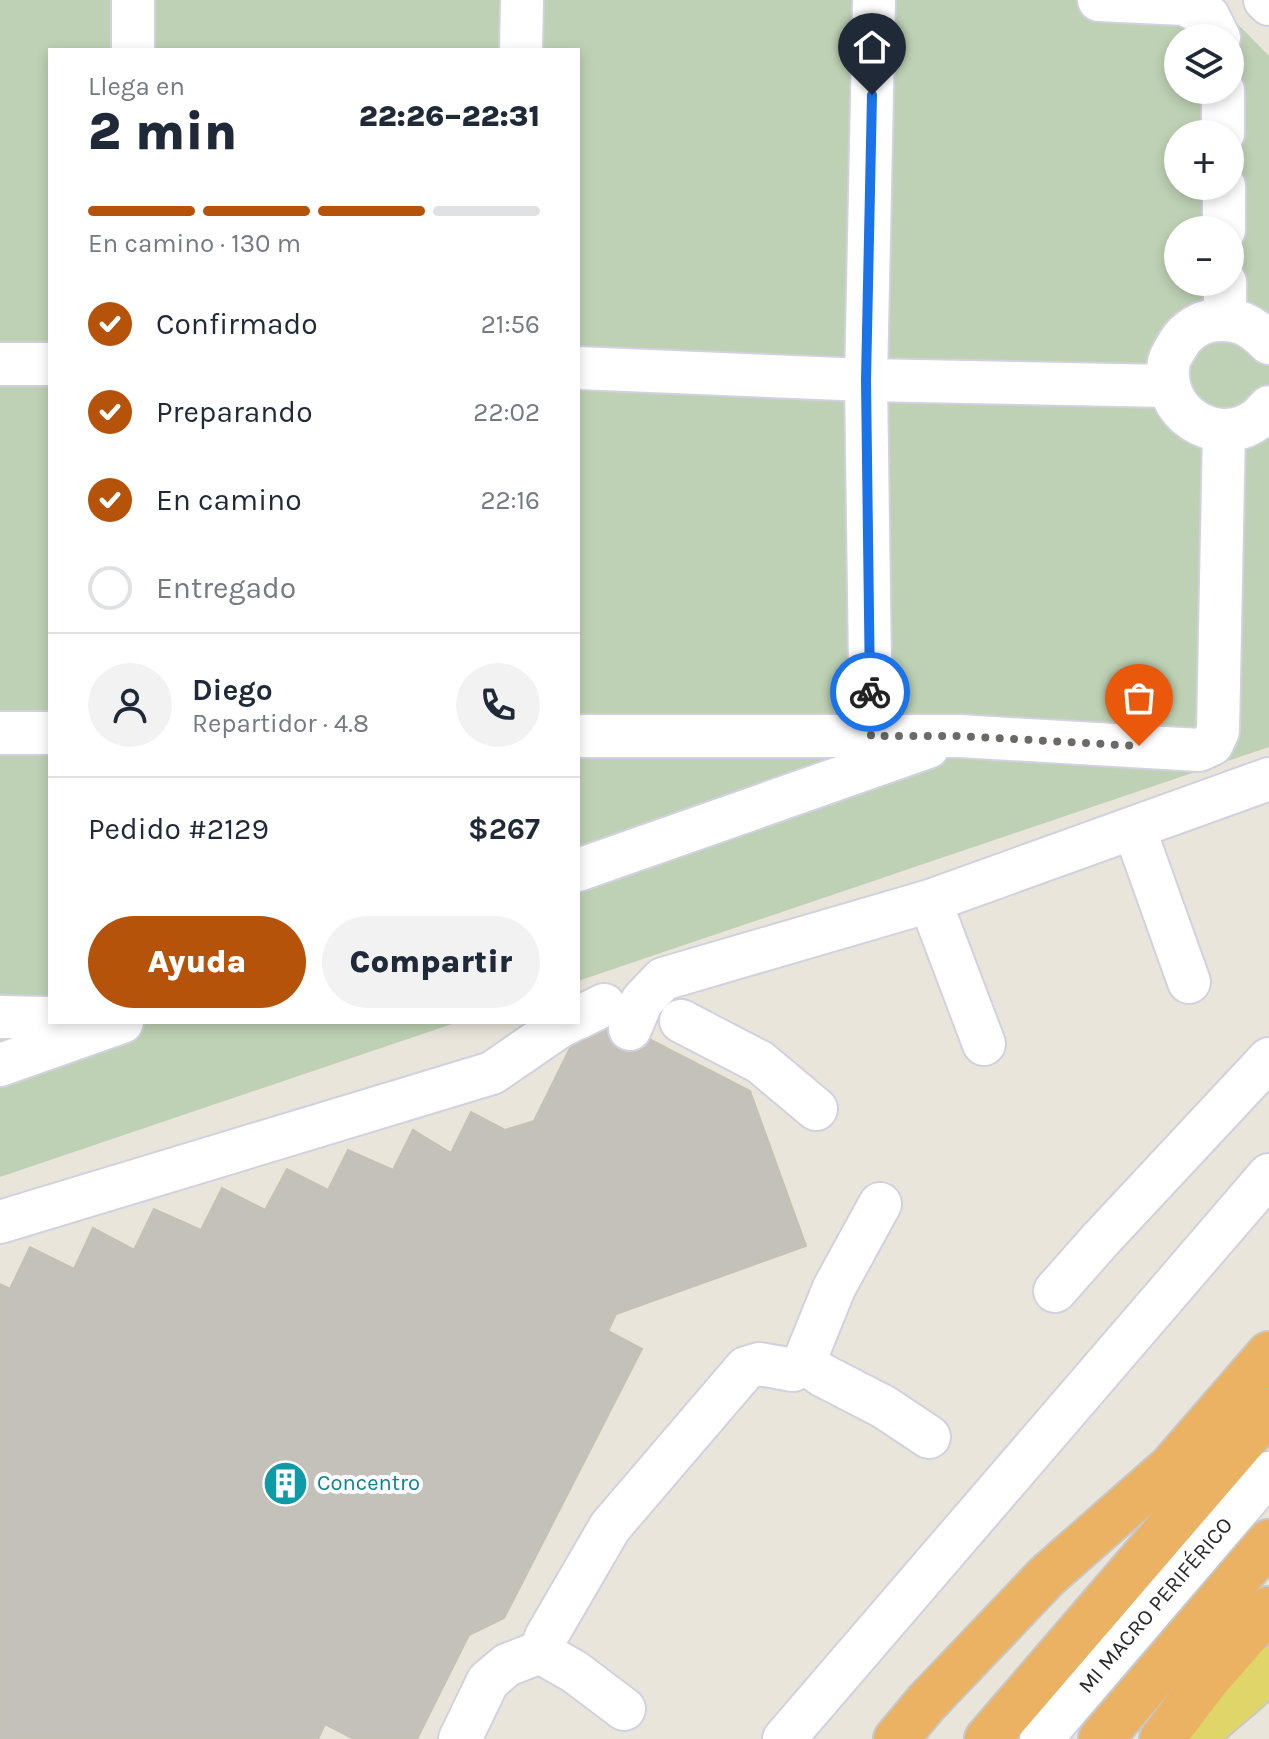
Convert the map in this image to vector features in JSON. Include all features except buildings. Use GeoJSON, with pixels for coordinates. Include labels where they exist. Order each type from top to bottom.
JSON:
{"type":"FeatureCollection","features":[{"type":"Feature","properties":{"kind":"highway"},"geometry":{"type":"LineString","coordinates":[[896,1739],[935,1693],[1047,1576],[1171,1467],[1269,1354]]}},
{"type":"Feature","properties":{"kind":"highway"},"geometry":{"type":"LineString","coordinates":[[987,1739],[1269,1411]]}},
{"type":"Feature","properties":{"kind":"highway"},"geometry":{"type":"LineString","coordinates":[[1101,1739],[1269,1542]]}},
{"type":"Feature","properties":{"kind":"highway"},"geometry":{"type":"LineString","coordinates":[[1162,1739],[1207,1680],[1269,1609]]}},
{"type":"Feature","properties":{"kind":"main road"},"geometry":{"type":"LineString","coordinates":[[1193,1739],[1262,1676]]}},
{"type":"Feature","properties":{"kind":"main road"},"geometry":{"type":"LineString","coordinates":[[1218,1739],[1262,1676]]}},
{"type":"Feature","properties":{"kind":"street"},"geometry":{"type":"LineString","coordinates":[[133,0],[133,48]]}},
{"type":"Feature","properties":{"kind":"street"},"geometry":{"type":"LineString","coordinates":[[521,48],[522,0]]}},
{"type":"Feature","properties":{"kind":"street"},"geometry":{"type":"LineString","coordinates":[[871,736],[866,380],[874,0]]}},
{"type":"Feature","properties":{"kind":"street"},"geometry":{"type":"LineString","coordinates":[[1099,0],[1184,4],[1208,16],[1212,24]]}},
{"type":"Feature","properties":{"kind":"street"},"geometry":{"type":"LineString","coordinates":[[1269,343],[1225,300],[1180,339],[1169,361],[1168,386],[1176,404],[1188,418],[1205,427],[1224,431],[1241,428],[1258,419],[1269,407]]}},
{"type":"Feature","properties":{"kind":"street"},"geometry":{"type":"LineString","coordinates":[[0,364],[48,364]]}},
{"type":"Feature","properties":{"kind":"street"},"geometry":{"type":"LineString","coordinates":[[580,368],[866,380],[1168,386]]}},
{"type":"Feature","properties":{"kind":"street"},"geometry":{"type":"LineString","coordinates":[[580,736],[959,736],[1199,750],[1212,744],[1218,731],[1224,431]]}},
{"type":"Feature","properties":{"kind":"street"},"geometry":{"type":"LineString","coordinates":[[0,733],[48,733]]}},
{"type":"Feature","properties":{"kind":"street"},"geometry":{"type":"LineString","coordinates":[[580,869],[959,736]]}},
{"type":"Feature","properties":{"kind":"street"},"geometry":{"type":"LineString","coordinates":[[595,1018],[642,1001],[663,979],[930,901],[1269,779]]}},
{"type":"Feature","properties":{"kind":"street"},"geometry":{"type":"LineString","coordinates":[[1134,828],[1189,982]]}},
{"type":"Feature","properties":{"kind":"street"},"geometry":{"type":"LineString","coordinates":[[930,901],[984,1044]]}},
{"type":"Feature","properties":{"kind":"street"},"geometry":{"type":"LineString","coordinates":[[0,1017],[48,1018]]}},
{"type":"Feature","properties":{"kind":"street"},"geometry":{"type":"LineString","coordinates":[[681,1021],[760,1062],[816,1109]]}},
{"type":"Feature","properties":{"kind":"street"},"geometry":{"type":"LineString","coordinates":[[0,1065],[116,1024]]}},
{"type":"Feature","properties":{"kind":"street"},"geometry":{"type":"LineString","coordinates":[[0,1222],[492,1073],[559,1027],[571,1024]]}},
{"type":"Feature","properties":{"kind":"street"},"geometry":{"type":"LineString","coordinates":[[1055,1291],[1269,1059]]}},
{"type":"Feature","properties":{"kind":"street"},"geometry":{"type":"LineString","coordinates":[[784,1739],[1269,1175]]}},
{"type":"Feature","properties":{"kind":"street"},"geometry":{"type":"LineString","coordinates":[[460,1739],[488,1681],[507,1665],[540,1652],[610,1527],[746,1368],[759,1364],[793,1370],[804,1362],[834,1288],[880,1204]]}},
{"type":"Feature","properties":{"kind":"street"},"geometry":{"type":"LineString","coordinates":[[804,1362],[822,1375],[884,1407],[929,1437]]}},
{"type":"Feature","properties":{"kind":"street","name":"MI MACRO PERIFÉRICO"},"geometry":{"type":"LineString","coordinates":[[1041,1739],[1269,1473]]}},
{"type":"Feature","properties":{"kind":"street","name":"MI MACRO PERIFÉRICO"},"geometry":{"type":"LineString","coordinates":[[1064,1739],[1269,1504]]}},
{"type":"Feature","properties":{"kind":"street"},"geometry":{"type":"LineString","coordinates":[[540,1652],[575,1672],[624,1709]]}},
{"type":"Feature","properties":{"kind":"green space"},"geometry":{"type":"Polygon","coordinates":[[[0,0],[1214,0],[1238,24],[1164,24],[1164,104],[1244,104],[1244,31],[1269,56],[1269,747],[580,980],[580,48],[48,48],[48,1024],[452,1024],[0,1177],[0,0]]]}},
{"type":"Feature","properties":{"kind":"way so far"},"geometry":{"type":"LineString","coordinates":[[870,692],[871,736],[959,736],[1139,746]]}},
{"type":"Feature","properties":{"kind":"place","name":"Concentro"},"geometry":{"type":"Point","coordinates":[286,1483]}},
{"type":"Feature","properties":{"kind":"route"},"geometry":{"type":"LineString","coordinates":[[870,692],[866,380],[872,95]]}}]}
